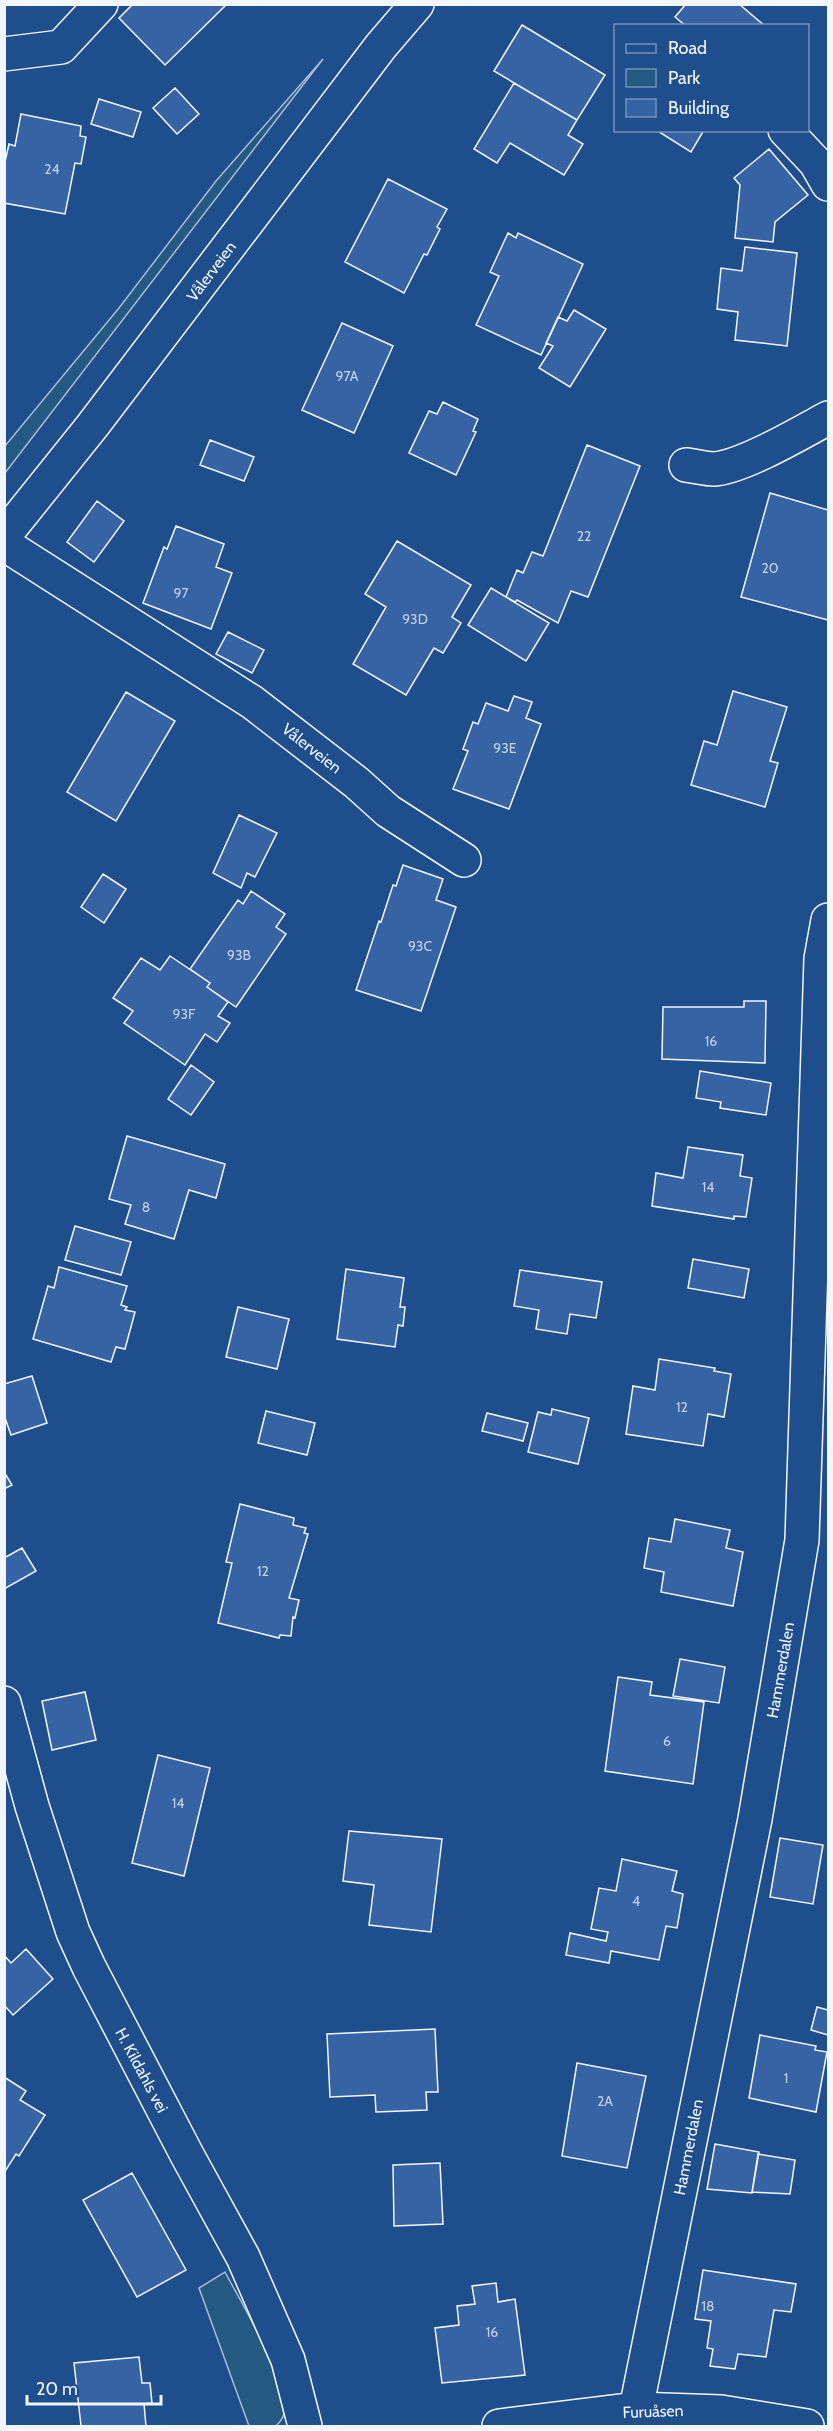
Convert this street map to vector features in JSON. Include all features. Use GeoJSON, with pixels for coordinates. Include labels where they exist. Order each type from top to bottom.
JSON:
{"type":"FeatureCollection","features":[{"type":"Feature","properties":{"kind":"street"},"geometry":{"type":"LineString","coordinates":[[4,54],[61,47],[101,4]]}},
{"type":"Feature","properties":{"kind":"street","name":"Vålerveien"},"geometry":{"type":"LineString","coordinates":[[4,536],[100,416],[381,46],[417,4]]}},
{"type":"Feature","properties":{"kind":"street"},"geometry":{"type":"LineString","coordinates":[[787,132],[816,164],[828,184]]}},
{"type":"Feature","properties":{"kind":"street"},"geometry":{"type":"LineString","coordinates":[[686,465],[714,469],[741,461],[789,440],[828,418]]}},
{"type":"Feature","properties":{"kind":"street","name":"Vålerveien"},"geometry":{"type":"LineString","coordinates":[[4,544],[252,702],[357,783],[388,811],[464,860]]}},
{"type":"Feature","properties":{"kind":"street","name":"Hammerdalen"},"geometry":{"type":"LineString","coordinates":[[636,2409],[755,1819],[802,1540],[821,959],[828,920]]}},
{"type":"Feature","properties":{"kind":"street","name":"H. Kildahls vei"},"geometry":{"type":"LineString","coordinates":[[4,1703],[35,1815],[73,1932],[187,2155],[243,2257],[288,2360],[305,2427]]}},
{"type":"Feature","properties":{"kind":"street","name":"Furuåsen"},"geometry":{"type":"LineString","coordinates":[[499,2427],[636,2409],[721,2412],[807,2427]]}},
{"type":"Feature","properties":{"kind":"green space"},"geometry":{"type":"Polygon","coordinates":[[[323,59],[5,473],[5,446],[119,308],[216,181],[323,59]]]}},
{"type":"Feature","properties":{"kind":"green space"},"geometry":{"type":"Polygon","coordinates":[[[225,2272],[263,2343],[281,2385],[285,2402],[284,2414],[276,2426],[249,2426],[199,2288],[225,2272]]]}},
{"type":"Feature","properties":{"kind":"building"},"geometry":{"type":"Polygon","coordinates":[[[133,4],[227,4],[165,65],[119,18],[133,4]]]}},
{"type":"Feature","properties":{"kind":"building"},"geometry":{"type":"Polygon","coordinates":[[[686,4],[739,4],[763,24],[684,24],[675,17],[686,4]]]}},
{"type":"Feature","properties":{"kind":"building"},"geometry":{"type":"Polygon","coordinates":[[[522,25],[605,75],[577,120],[494,71],[522,25]]]}},
{"type":"Feature","properties":{"kind":"building"},"geometry":{"type":"Polygon","coordinates":[[[514,83],[577,120],[568,135],[583,144],[564,175],[510,143],[497,163],[474,149],[514,83]]]}},
{"type":"Feature","properties":{"kind":"building"},"geometry":{"type":"Polygon","coordinates":[[[175,88],[199,114],[177,134],[153,108],[175,88]]]}},
{"type":"Feature","properties":{"kind":"building"},"geometry":{"type":"Polygon","coordinates":[[[99,99],[141,112],[133,137],[91,124],[99,99]]]}},
{"type":"Feature","properties":{"kind":"building"},"geometry":{"type":"Polygon","coordinates":[[[21,114],[81,126],[80,136],[86,137],[81,164],[75,163],[65,214],[4,203],[4,166],[9,144],[15,146],[21,114]]]}},
{"type":"Feature","properties":{"kind":"building"},"geometry":{"type":"Polygon","coordinates":[[[659,132],[703,132],[691,152],[659,132]]]}},
{"type":"Feature","properties":{"kind":"building"},"geometry":{"type":"Polygon","coordinates":[[[769,149],[808,195],[775,222],[773,242],[735,238],[740,185],[734,178],[769,149]]]}},
{"type":"Feature","properties":{"kind":"building"},"geometry":{"type":"Polygon","coordinates":[[[388,179],[447,209],[437,227],[440,229],[427,255],[424,254],[404,293],[345,262],[388,179]]]}},
{"type":"Feature","properties":{"kind":"building"},"geometry":{"type":"Polygon","coordinates":[[[508,233],[516,238],[518,233],[583,264],[541,355],[476,325],[499,276],[490,272],[508,233]]]}},
{"type":"Feature","properties":{"kind":"building"},"geometry":{"type":"Polygon","coordinates":[[[745,247],[797,253],[787,346],[735,340],[738,312],[717,309],[721,268],[742,271],[745,247]]]}},
{"type":"Feature","properties":{"kind":"building"},"geometry":{"type":"Polygon","coordinates":[[[574,310],[606,329],[570,387],[539,368],[553,346],[546,343],[558,317],[567,321],[574,310]]]}},
{"type":"Feature","properties":{"kind":"building"},"geometry":{"type":"Polygon","coordinates":[[[342,323],[393,346],[354,433],[302,410],[342,323]]]}},
{"type":"Feature","properties":{"kind":"building"},"geometry":{"type":"Polygon","coordinates":[[[443,402],[478,419],[473,431],[476,432],[456,475],[409,453],[429,411],[437,414],[443,402]]]}},
{"type":"Feature","properties":{"kind":"building"},"geometry":{"type":"Polygon","coordinates":[[[210,440],[254,457],[244,481],[200,465],[210,440]]]}},
{"type":"Feature","properties":{"kind":"building"},"geometry":{"type":"Polygon","coordinates":[[[587,445],[640,466],[588,597],[571,591],[558,623],[517,600],[515,602],[506,597],[517,570],[523,573],[532,552],[543,556],[587,445]]]}},
{"type":"Feature","properties":{"kind":"building"},"geometry":{"type":"Polygon","coordinates":[[[770,493],[828,510],[828,620],[741,597],[770,493]]]}},
{"type":"Feature","properties":{"kind":"building"},"geometry":{"type":"Polygon","coordinates":[[[97,501],[124,521],[94,562],[67,542],[97,501]]]}},
{"type":"Feature","properties":{"kind":"building"},"geometry":{"type":"Polygon","coordinates":[[[176,526],[224,544],[216,567],[232,573],[211,629],[143,603],[164,547],[167,549],[176,526]]]}},
{"type":"Feature","properties":{"kind":"building"},"geometry":{"type":"Polygon","coordinates":[[[397,541],[471,585],[452,617],[461,623],[443,653],[434,648],[406,695],[353,664],[386,607],[365,594],[397,541]]]}},
{"type":"Feature","properties":{"kind":"building"},"geometry":{"type":"Polygon","coordinates":[[[491,588],[549,623],[526,661],[468,625],[491,588]]]}},
{"type":"Feature","properties":{"kind":"building"},"geometry":{"type":"Polygon","coordinates":[[[228,632],[264,650],[252,673],[216,654],[228,632]]]}},
{"type":"Feature","properties":{"kind":"building"},"geometry":{"type":"Polygon","coordinates":[[[733,691],[787,707],[770,761],[778,763],[765,807],[691,785],[704,741],[717,745],[733,691]]]}},
{"type":"Feature","properties":{"kind":"building"},"geometry":{"type":"Polygon","coordinates":[[[126,692],[175,721],[116,821],[67,792],[126,692]]]}},
{"type":"Feature","properties":{"kind":"building"},"geometry":{"type":"Polygon","coordinates":[[[514,696],[532,702],[526,718],[541,724],[509,809],[453,789],[468,751],[463,749],[473,722],[478,724],[486,703],[508,711],[514,696]]]}},
{"type":"Feature","properties":{"kind":"building"},"geometry":{"type":"Polygon","coordinates":[[[239,815],[277,833],[255,877],[247,873],[241,888],[213,873],[239,815]]]}},
{"type":"Feature","properties":{"kind":"building"},"geometry":{"type":"Polygon","coordinates":[[[403,865],[443,879],[436,900],[456,907],[421,1011],[356,990],[379,921],[381,922],[393,885],[396,886],[403,865]]]}},
{"type":"Feature","properties":{"kind":"building"},"geometry":{"type":"Polygon","coordinates":[[[103,874],[126,889],[104,923],[81,907],[103,874]]]}},
{"type":"Feature","properties":{"kind":"building"},"geometry":{"type":"Polygon","coordinates":[[[251,891],[285,914],[276,927],[286,934],[236,1007],[207,987],[210,983],[190,969],[238,900],[243,904],[251,891]]]}},
{"type":"Feature","properties":{"kind":"building"},"geometry":{"type":"Polygon","coordinates":[[[170,956],[210,983],[207,987],[228,1002],[218,1016],[230,1023],[217,1042],[205,1034],[185,1065],[124,1023],[133,1011],[113,998],[141,958],[160,970],[170,956]]]}},
{"type":"Feature","properties":{"kind":"building"},"geometry":{"type":"Polygon","coordinates":[[[744,1001],[766,1001],[765,1063],[662,1059],[663,1007],[744,1007],[744,1001]]]}},
{"type":"Feature","properties":{"kind":"building"},"geometry":{"type":"Polygon","coordinates":[[[191,1065],[214,1082],[191,1115],[168,1099],[191,1065]]]}},
{"type":"Feature","properties":{"kind":"building"},"geometry":{"type":"Polygon","coordinates":[[[700,1071],[771,1083],[766,1115],[720,1108],[721,1102],[696,1098],[700,1071]]]}},
{"type":"Feature","properties":{"kind":"building"},"geometry":{"type":"Polygon","coordinates":[[[127,1136],[225,1164],[216,1198],[189,1190],[174,1239],[125,1224],[131,1205],[109,1199],[127,1136]]]}},
{"type":"Feature","properties":{"kind":"building"},"geometry":{"type":"Polygon","coordinates":[[[688,1147],[743,1155],[740,1176],[752,1178],[746,1217],[734,1216],[734,1219],[652,1206],[656,1173],[683,1178],[688,1147]]]}},
{"type":"Feature","properties":{"kind":"building"},"geometry":{"type":"Polygon","coordinates":[[[75,1226],[131,1242],[121,1275],[65,1260],[75,1226]]]}},
{"type":"Feature","properties":{"kind":"building"},"geometry":{"type":"Polygon","coordinates":[[[693,1259],[749,1269],[744,1298],[688,1288],[693,1259]]]}},
{"type":"Feature","properties":{"kind":"building"},"geometry":{"type":"Polygon","coordinates":[[[59,1267],[127,1286],[121,1305],[127,1307],[125,1310],[135,1312],[125,1349],[116,1347],[111,1362],[33,1339],[48,1286],[54,1288],[59,1267]]]}},
{"type":"Feature","properties":{"kind":"building"},"geometry":{"type":"Polygon","coordinates":[[[346,1269],[404,1278],[400,1307],[405,1307],[403,1326],[398,1325],[395,1347],[337,1339],[346,1269]]]}},
{"type":"Feature","properties":{"kind":"building"},"geometry":{"type":"Polygon","coordinates":[[[520,1270],[602,1282],[596,1318],[570,1314],[567,1334],[536,1329],[539,1310],[514,1306],[520,1270]]]}},
{"type":"Feature","properties":{"kind":"building"},"geometry":{"type":"Polygon","coordinates":[[[238,1307],[289,1319],[277,1369],[226,1357],[238,1307]]]}},
{"type":"Feature","properties":{"kind":"building"},"geometry":{"type":"Polygon","coordinates":[[[659,1359],[715,1368],[714,1371],[731,1374],[724,1417],[708,1414],[703,1446],[626,1434],[633,1386],[655,1390],[659,1359]]]}},
{"type":"Feature","properties":{"kind":"building"},"geometry":{"type":"Polygon","coordinates":[[[32,1376],[47,1423],[11,1435],[4,1415],[4,1384],[32,1376]]]}},
{"type":"Feature","properties":{"kind":"building"},"geometry":{"type":"Polygon","coordinates":[[[552,1409],[589,1418],[578,1464],[528,1452],[538,1412],[551,1415],[552,1409]]]}},
{"type":"Feature","properties":{"kind":"building"},"geometry":{"type":"Polygon","coordinates":[[[266,1411],[315,1423],[307,1455],[258,1443],[266,1411]]]}},
{"type":"Feature","properties":{"kind":"building"},"geometry":{"type":"Polygon","coordinates":[[[487,1413],[528,1423],[523,1441],[482,1431],[487,1413]]]}},
{"type":"Feature","properties":{"kind":"building"},"geometry":{"type":"Polygon","coordinates":[[[4,1472],[12,1485],[4,1489],[4,1472]]]}},
{"type":"Feature","properties":{"kind":"building"},"geometry":{"type":"Polygon","coordinates":[[[240,1504],[294,1518],[293,1525],[306,1528],[304,1533],[308,1534],[289,1598],[299,1600],[295,1618],[293,1617],[291,1636],[280,1635],[279,1638],[218,1623],[232,1563],[226,1562],[240,1504]]]}},
{"type":"Feature","properties":{"kind":"building"},"geometry":{"type":"Polygon","coordinates":[[[675,1519],[730,1530],[726,1548],[743,1552],[733,1606],[661,1592],[664,1572],[644,1568],[649,1538],[671,1542],[675,1519]]]}},
{"type":"Feature","properties":{"kind":"building"},"geometry":{"type":"Polygon","coordinates":[[[22,1548],[36,1571],[4,1589],[4,1558],[22,1548]]]}},
{"type":"Feature","properties":{"kind":"building"},"geometry":{"type":"Polygon","coordinates":[[[680,1659],[725,1667],[719,1703],[673,1696],[680,1659]]]}},
{"type":"Feature","properties":{"kind":"building"},"geometry":{"type":"Polygon","coordinates":[[[618,1677],[652,1682],[650,1695],[704,1702],[693,1784],[605,1771],[618,1677]]]}},
{"type":"Feature","properties":{"kind":"building"},"geometry":{"type":"Polygon","coordinates":[[[85,1692],[96,1740],[52,1750],[42,1701],[85,1692]]]}},
{"type":"Feature","properties":{"kind":"building"},"geometry":{"type":"Polygon","coordinates":[[[158,1755],[210,1768],[184,1876],[132,1863],[158,1755]]]}},
{"type":"Feature","properties":{"kind":"building"},"geometry":{"type":"Polygon","coordinates":[[[349,1831],[442,1839],[431,1932],[369,1925],[374,1885],[343,1881],[349,1831]]]}},
{"type":"Feature","properties":{"kind":"building"},"geometry":{"type":"Polygon","coordinates":[[[780,1838],[823,1845],[813,1904],[770,1897],[780,1838]]]}},
{"type":"Feature","properties":{"kind":"building"},"geometry":{"type":"Polygon","coordinates":[[[622,1859],[677,1871],[672,1891],[683,1894],[677,1928],[666,1926],[659,1960],[611,1951],[609,1963],[566,1955],[570,1933],[606,1941],[608,1932],[591,1929],[599,1888],[616,1891],[622,1859]]]}},
{"type":"Feature","properties":{"kind":"building"},"geometry":{"type":"Polygon","coordinates":[[[26,1949],[53,1979],[13,2015],[4,2005],[4,1955],[11,1963],[26,1949]]]}},
{"type":"Feature","properties":{"kind":"building"},"geometry":{"type":"Polygon","coordinates":[[[817,2007],[828,2010],[828,2035],[811,2030],[817,2007]]]}},
{"type":"Feature","properties":{"kind":"building"},"geometry":{"type":"Polygon","coordinates":[[[435,2029],[438,2092],[426,2092],[427,2110],[376,2112],[375,2095],[330,2097],[327,2034],[435,2029]]]}},
{"type":"Feature","properties":{"kind":"building"},"geometry":{"type":"Polygon","coordinates":[[[760,2035],[816,2046],[815,2050],[827,2052],[816,2112],[749,2098],[760,2035]]]}},
{"type":"Feature","properties":{"kind":"building"},"geometry":{"type":"Polygon","coordinates":[[[577,2063],[646,2076],[627,2168],[562,2156],[577,2063]]]}},
{"type":"Feature","properties":{"kind":"building"},"geometry":{"type":"Polygon","coordinates":[[[4,2077],[26,2091],[20,2100],[45,2115],[19,2156],[16,2154],[4,2173],[4,2077]]]}},
{"type":"Feature","properties":{"kind":"building"},"geometry":{"type":"Polygon","coordinates":[[[715,2144],[759,2152],[752,2193],[707,2189],[715,2144]]]}},
{"type":"Feature","properties":{"kind":"building"},"geometry":{"type":"Polygon","coordinates":[[[758,2154],[795,2160],[790,2194],[752,2192],[758,2154]]]}},
{"type":"Feature","properties":{"kind":"building"},"geometry":{"type":"Polygon","coordinates":[[[440,2163],[443,2224],[394,2226],[393,2165],[440,2163]]]}},
{"type":"Feature","properties":{"kind":"building"},"geometry":{"type":"Polygon","coordinates":[[[132,2173],[186,2270],[137,2297],[83,2200],[132,2173]]]}},
{"type":"Feature","properties":{"kind":"building"},"geometry":{"type":"Polygon","coordinates":[[[703,2270],[796,2284],[791,2312],[774,2310],[766,2357],[738,2354],[735,2369],[710,2366],[713,2349],[707,2348],[711,2321],[695,2319],[703,2270]]]}},
{"type":"Feature","properties":{"kind":"building"},"geometry":{"type":"Polygon","coordinates":[[[496,2283],[498,2302],[515,2299],[525,2375],[442,2383],[435,2328],[459,2325],[457,2306],[475,2304],[472,2286],[496,2283]]]}},
{"type":"Feature","properties":{"kind":"building"},"geometry":{"type":"Polygon","coordinates":[[[139,2357],[142,2383],[150,2383],[152,2403],[144,2404],[146,2426],[81,2426],[74,2363],[139,2357]]]}}]}
